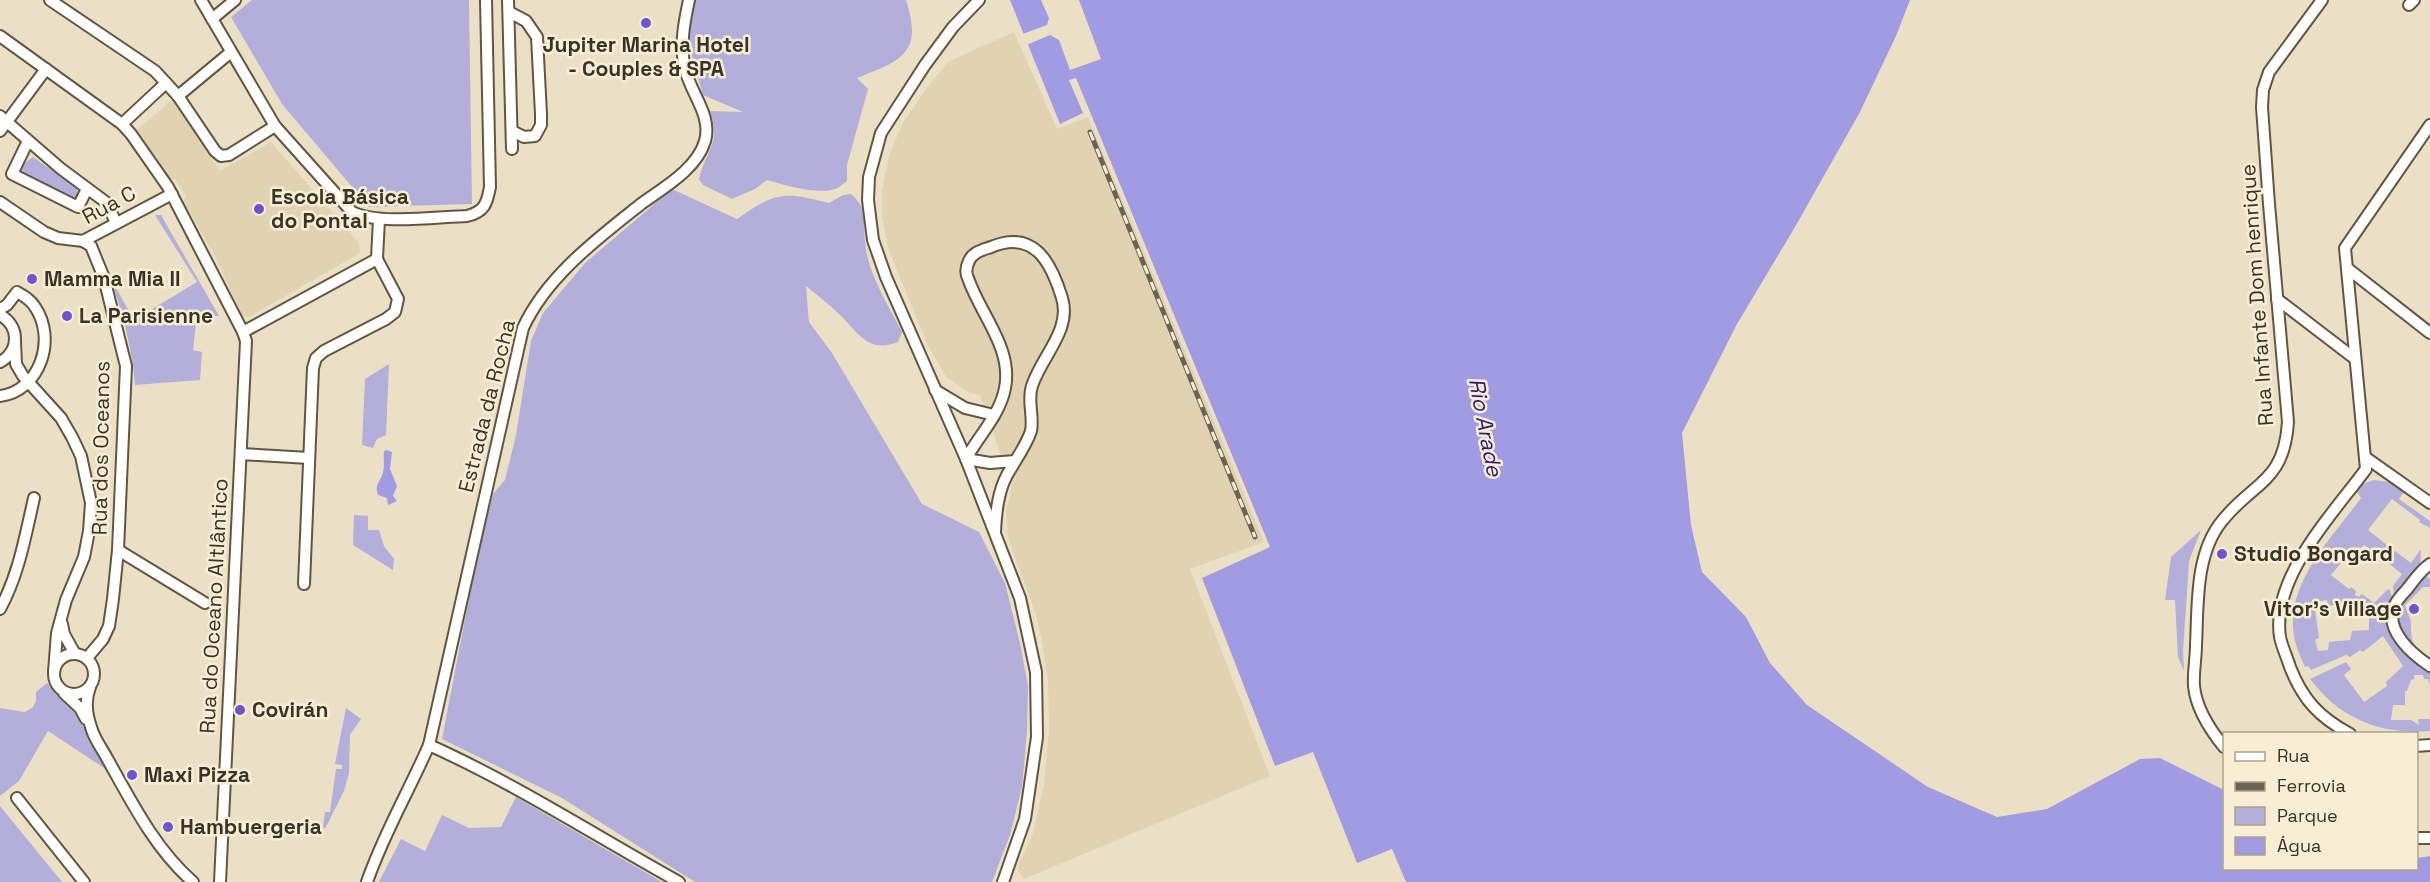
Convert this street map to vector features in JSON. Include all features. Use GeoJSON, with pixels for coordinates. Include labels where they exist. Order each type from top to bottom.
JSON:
{"type":"FeatureCollection","features":[{"type":"Feature","properties":{"kind":"street"},"geometry":{"type":"LineString","coordinates":[[201,0],[275,126],[352,212],[360,216],[379,219],[467,216],[478,213],[485,207],[490,187],[486,0]]}},
{"type":"Feature","properties":{"kind":"street"},"geometry":{"type":"LineString","coordinates":[[212,19],[235,0]]}},
{"type":"Feature","properties":{"kind":"street"},"geometry":{"type":"LineString","coordinates":[[508,0],[512,149]]}},
{"type":"Feature","properties":{"kind":"street","name":"Estrada da Rocha"},"geometry":{"type":"LineString","coordinates":[[367,882],[429,745],[523,328],[530,312],[556,278],[684,170],[697,157],[704,142],[706,125],[686,73],[683,58],[682,42],[689,0]]}},
{"type":"Feature","properties":{"kind":"street"},"geometry":{"type":"LineString","coordinates":[[979,0],[953,27],[900,101],[881,134],[869,177],[868,200],[873,240],[886,277],[966,459],[1020,598],[1036,672],[1037,737],[1025,819],[1003,882]]}},
{"type":"Feature","properties":{"kind":"street","name":"Rua Infante Dom henrique"},"geometry":{"type":"LineString","coordinates":[[2223,745],[2201,711],[2194,687],[2202,566],[2213,536],[2222,521],[2276,469],[2285,449],[2288,422],[2262,107],[2263,90],[2269,72],[2322,0]]}},
{"type":"Feature","properties":{"kind":"street"},"geometry":{"type":"LineString","coordinates":[[54,1],[143,61],[178,96],[215,151],[221,156],[229,155],[275,126]]}},
{"type":"Feature","properties":{"kind":"street"},"geometry":{"type":"LineString","coordinates":[[509,12],[526,21],[537,37],[542,114],[541,125],[535,136],[524,137],[512,131]]}},
{"type":"Feature","properties":{"kind":"street"},"geometry":{"type":"LineString","coordinates":[[0,36],[122,124],[156,166],[243,332],[377,259]]}},
{"type":"Feature","properties":{"kind":"street"},"geometry":{"type":"LineString","coordinates":[[178,96],[231,52]]}},
{"type":"Feature","properties":{"kind":"street"},"geometry":{"type":"LineString","coordinates":[[46,69],[2,123],[107,202],[116,223]]}},
{"type":"Feature","properties":{"kind":"street"},"geometry":{"type":"LineString","coordinates":[[122,124],[166,83]]}},
{"type":"Feature","properties":{"kind":"street"},"geometry":{"type":"LineString","coordinates":[[2346,732],[2327,722],[2310,705],[2296,682],[2280,636],[2280,612],[2286,587],[2297,560],[2366,469],[2345,249],[2430,125]]}},
{"type":"Feature","properties":{"kind":"street"},"geometry":{"type":"LineString","coordinates":[[28,141],[12,174],[78,207],[87,189]]}},
{"type":"Feature","properties":{"kind":"street","name":"Rua C"},"geometry":{"type":"LineString","coordinates":[[0,202],[44,232],[58,238],[83,241],[172,194]]}},
{"type":"Feature","properties":{"kind":"street"},"geometry":{"type":"LineString","coordinates":[[304,584],[313,368],[316,358],[324,351],[386,319],[395,312],[398,306],[398,299],[377,259],[379,219]]}},
{"type":"Feature","properties":{"kind":"street","name":"Rua dos Oceanos"},"geometry":{"type":"LineString","coordinates":[[83,241],[91,246],[104,278],[126,366],[118,550],[109,626],[103,639],[87,658]]}},
{"type":"Feature","properties":{"kind":"street"},"geometry":{"type":"LineString","coordinates":[[966,459],[1001,404],[1006,386],[1006,369],[1002,352],[966,271],[972,256],[978,252],[1009,241],[1022,242],[1034,247],[1044,256],[1062,299],[1065,316],[1032,385],[1029,402],[1032,419],[1030,431],[1006,478],[997,507],[995,538]]}},
{"type":"Feature","properties":{"kind":"street"},"geometry":{"type":"LineString","coordinates":[[2347,268],[2430,333]]}},
{"type":"Feature","properties":{"kind":"street"},"geometry":{"type":"LineString","coordinates":[[0,309],[7,305],[17,292],[28,299],[41,319],[45,332],[43,356],[15,393],[0,396]]}},
{"type":"Feature","properties":{"kind":"street"},"geometry":{"type":"LineString","coordinates":[[2277,299],[2354,358]]}},
{"type":"Feature","properties":{"kind":"street"},"geometry":{"type":"LineString","coordinates":[[0,315],[12,325],[16,364],[26,379],[62,418],[72,437],[81,456],[91,503],[84,557],[66,600],[57,633],[54,681],[80,708],[157,841],[176,867],[193,882]]}},
{"type":"Feature","properties":{"kind":"street","name":"Rua do Oceano Altlântico"},"geometry":{"type":"LineString","coordinates":[[220,882],[246,350],[243,332]]}},
{"type":"Feature","properties":{"kind":"street"},"geometry":{"type":"LineString","coordinates":[[0,362],[10,355],[15,342]]}},
{"type":"Feature","properties":{"kind":"street"},"geometry":{"type":"LineString","coordinates":[[0,367],[13,370],[26,379]]}},
{"type":"Feature","properties":{"kind":"street"},"geometry":{"type":"LineString","coordinates":[[935,390],[965,408],[994,415]]}},
{"type":"Feature","properties":{"kind":"street"},"geometry":{"type":"LineString","coordinates":[[241,454],[309,458]]}},
{"type":"Feature","properties":{"kind":"street"},"geometry":{"type":"LineString","coordinates":[[2365,456],[2430,503]]}},
{"type":"Feature","properties":{"kind":"street"},"geometry":{"type":"LineString","coordinates":[[966,459],[990,463],[1015,461]]}},
{"type":"Feature","properties":{"kind":"street"},"geometry":{"type":"LineString","coordinates":[[0,609],[10,591],[21,558],[34,498]]}},
{"type":"Feature","properties":{"kind":"street"},"geometry":{"type":"LineString","coordinates":[[118,550],[205,603]]}},
{"type":"Feature","properties":{"kind":"street"},"geometry":{"type":"LineString","coordinates":[[2430,564],[2422,569],[2394,606],[2391,620],[2394,630],[2416,657],[2430,666]]}},
{"type":"Feature","properties":{"kind":"street"},"geometry":{"type":"LineString","coordinates":[[61,620],[64,634],[75,654]]}},
{"type":"Feature","properties":{"kind":"street"},"geometry":{"type":"LineString","coordinates":[[54,672],[59,660],[66,655],[75,654],[87,658],[93,666],[94,675],[86,699],[91,728]]}},
{"type":"Feature","properties":{"kind":"street"},"geometry":{"type":"LineString","coordinates":[[61,690],[72,695],[80,694],[90,687]]}},
{"type":"Feature","properties":{"kind":"street"},"geometry":{"type":"LineString","coordinates":[[429,745],[464,760],[533,796],[679,882]]}},
{"type":"Feature","properties":{"kind":"street"},"geometry":{"type":"LineString","coordinates":[[17,798],[84,882]]}},
{"type":"Feature","properties":{"kind":"shaded area"},"geometry":{"type":"Polygon","coordinates":[[[1014,32],[1057,129],[1088,117],[1264,542],[1190,569],[1270,776],[1024,879],[1017,869],[1033,833],[1044,784],[1049,728],[1048,682],[1035,612],[1008,538],[1006,512],[1012,487],[980,395],[970,393],[947,378],[927,344],[888,248],[882,216],[882,190],[889,156],[902,124],[928,86],[949,61],[1014,32]]]}},
{"type":"Feature","properties":{"kind":"shaded area","name":"Escola Básica do Pontal"},"geometry":{"type":"Polygon","coordinates":[[[172,100],[220,171],[271,142],[359,243],[360,253],[249,317],[243,317],[215,256],[183,201],[186,196],[136,131],[172,100]]]}},
{"type":"Feature","properties":{"kind":"green space"},"geometry":{"type":"Polygon","coordinates":[[[252,0],[469,0],[472,204],[369,207],[282,104],[231,17],[252,0]]]}},
{"type":"Feature","properties":{"kind":"green space"},"geometry":{"type":"Polygon","coordinates":[[[695,0],[906,0],[912,32],[905,52],[886,66],[857,78],[868,89],[847,165],[847,181],[837,188],[820,191],[801,189],[767,180],[755,189],[732,199],[703,185],[699,179],[714,132],[710,111],[743,112],[703,95],[688,41],[695,0]]]}},
{"type":"Feature","properties":{"kind":"green space"},"geometry":{"type":"Polygon","coordinates":[[[33,157],[77,188],[78,194],[73,199],[19,172],[21,166],[33,157]]]}},
{"type":"Feature","properties":{"kind":"green space"},"geometry":{"type":"Polygon","coordinates":[[[672,189],[737,219],[761,203],[780,196],[801,197],[829,203],[843,195],[851,194],[860,205],[864,216],[865,241],[870,265],[902,332],[898,342],[878,345],[864,339],[835,310],[806,286],[809,322],[832,353],[922,504],[979,532],[1005,583],[1020,643],[1028,686],[1022,787],[1010,835],[992,882],[695,882],[562,798],[442,739],[479,546],[493,494],[505,480],[516,435],[531,341],[543,313],[585,263],[672,189]]]}},
{"type":"Feature","properties":{"kind":"green space"},"geometry":{"type":"Polygon","coordinates":[[[155,215],[161,215],[219,316],[197,315],[193,350],[202,352],[200,380],[135,385],[128,336],[114,289],[116,288],[134,320],[197,282],[155,215]]]}},
{"type":"Feature","properties":{"kind":"green space"},"geometry":{"type":"Polygon","coordinates":[[[389,364],[386,435],[377,439],[373,448],[362,445],[365,379],[389,364]]]}},
{"type":"Feature","properties":{"kind":"green space"},"geometry":{"type":"Polygon","coordinates":[[[2374,480],[2389,482],[2404,492],[2399,499],[2430,521],[2430,528],[2419,522],[2420,520],[2392,499],[2368,530],[2392,549],[2382,559],[2380,555],[2364,545],[2358,551],[2354,547],[2331,575],[2349,589],[2351,587],[2356,591],[2355,595],[2359,597],[2362,594],[2374,603],[2388,589],[2390,590],[2393,602],[2388,622],[2430,669],[2430,686],[2428,679],[2424,679],[2423,675],[2414,675],[2414,679],[2405,691],[2405,705],[2393,705],[2391,720],[2411,720],[2419,725],[2418,719],[2430,719],[2430,731],[2395,730],[2363,721],[2335,705],[2310,679],[2346,662],[2351,669],[2344,675],[2364,702],[2387,686],[2386,682],[2403,666],[2383,636],[2363,652],[2360,650],[2350,657],[2346,655],[2311,670],[2308,666],[2305,667],[2296,644],[2293,621],[2296,601],[2303,582],[2324,546],[2361,498],[2357,492],[2362,484],[2374,480]],[[2327,600],[2314,602],[2319,638],[2315,640],[2318,651],[2328,650],[2329,642],[2350,640],[2352,631],[2369,630],[2369,613],[2343,604],[2328,606],[2327,600]]]}},
{"type":"Feature","properties":{"kind":"green space"},"geometry":{"type":"Polygon","coordinates":[[[354,515],[368,516],[368,530],[379,530],[384,546],[394,559],[393,570],[353,545],[354,515]]]}},
{"type":"Feature","properties":{"kind":"green space"},"geometry":{"type":"Polygon","coordinates":[[[2201,530],[2189,561],[2183,651],[2184,671],[2178,657],[2175,600],[2165,600],[2171,557],[2201,530]]]}},
{"type":"Feature","properties":{"kind":"green space"},"geometry":{"type":"Polygon","coordinates":[[[2421,549],[2420,567],[2394,600],[2393,586],[2402,574],[2387,562],[2395,551],[2411,563],[2421,549]]]}},
{"type":"Feature","properties":{"kind":"green space"},"geometry":{"type":"Polygon","coordinates":[[[2424,572],[2430,580],[2430,587],[2423,587],[2405,605],[2411,621],[2411,635],[2414,643],[2419,651],[2430,658],[2430,664],[2397,630],[2395,611],[2424,572]]]}},
{"type":"Feature","properties":{"kind":"green space"},"geometry":{"type":"Polygon","coordinates":[[[47,683],[73,709],[110,772],[48,731],[19,781],[0,796],[0,708],[25,712],[32,708],[36,701],[36,692],[47,683]]]}},
{"type":"Feature","properties":{"kind":"green space"},"geometry":{"type":"Polygon","coordinates":[[[346,708],[361,719],[350,735],[349,773],[344,791],[325,829],[323,827],[325,812],[330,812],[336,769],[342,769],[342,765],[335,764],[346,708]]]}},
{"type":"Feature","properties":{"kind":"green space"},"geometry":{"type":"Polygon","coordinates":[[[516,797],[662,882],[379,882],[401,839],[425,851],[442,815],[469,828],[501,827],[516,797]]]}},
{"type":"Feature","properties":{"kind":"green space"},"geometry":{"type":"Polygon","coordinates":[[[0,806],[62,882],[0,882],[0,806]]]}},
{"type":"Feature","properties":{"kind":"water","name":"Rio Arade"},"geometry":{"type":"Polygon","coordinates":[[[1010,0],[1910,0],[1896,36],[1860,112],[1737,324],[1682,433],[1691,525],[1702,572],[1746,617],[1770,663],[1807,705],[1928,787],[1997,817],[2047,809],[2140,759],[2160,758],[2223,790],[2223,870],[2418,870],[2418,858],[2430,856],[2430,882],[1406,882],[1392,849],[1357,863],[1313,752],[1275,766],[1202,578],[1270,547],[1076,78],[1069,80],[1083,113],[1060,124],[1010,0]]]}},
{"type":"Feature","properties":{"kind":"water"},"geometry":{"type":"Polygon","coordinates":[[[384,451],[392,452],[390,469],[397,486],[393,496],[397,501],[388,505],[387,498],[378,495],[377,488],[384,469],[384,451]]]}},
{"type":"Feature","properties":{"kind":"pier"},"geometry":{"type":"Polygon","coordinates":[[[1041,0],[1079,0],[1101,59],[1070,70],[1059,40],[1050,35],[1024,46],[1020,35],[1047,25],[1049,18],[1041,0]]]}},
{"type":"Feature","properties":{"kind":"railway"},"geometry":{"type":"LineString","coordinates":[[1090,132],[1255,537]]}},
{"type":"Feature","properties":{"kind":"place","name":"Jupiter Marina Hotel - Couples & SPA"},"geometry":{"type":"Point","coordinates":[646,23]}},
{"type":"Feature","properties":{"kind":"place","name":"Escola Básica do Pontal"},"geometry":{"type":"Point","coordinates":[259,209]}},
{"type":"Feature","properties":{"kind":"place","name":"Mamma Mia II"},"geometry":{"type":"Point","coordinates":[32,279]}},
{"type":"Feature","properties":{"kind":"place","name":"La Parisienne"},"geometry":{"type":"Point","coordinates":[67,316]}},
{"type":"Feature","properties":{"kind":"place","name":"Studio Bongard"},"geometry":{"type":"Point","coordinates":[2222,554]}},
{"type":"Feature","properties":{"kind":"place","name":"Vitor's Village"},"geometry":{"type":"Point","coordinates":[2414,609]}},
{"type":"Feature","properties":{"kind":"place","name":"Covirán"},"geometry":{"type":"Point","coordinates":[240,710]}},
{"type":"Feature","properties":{"kind":"place","name":"Maxi Pizza"},"geometry":{"type":"Point","coordinates":[132,775]}},
{"type":"Feature","properties":{"kind":"place","name":"Hambuergeria"},"geometry":{"type":"Point","coordinates":[168,827]}}]}
